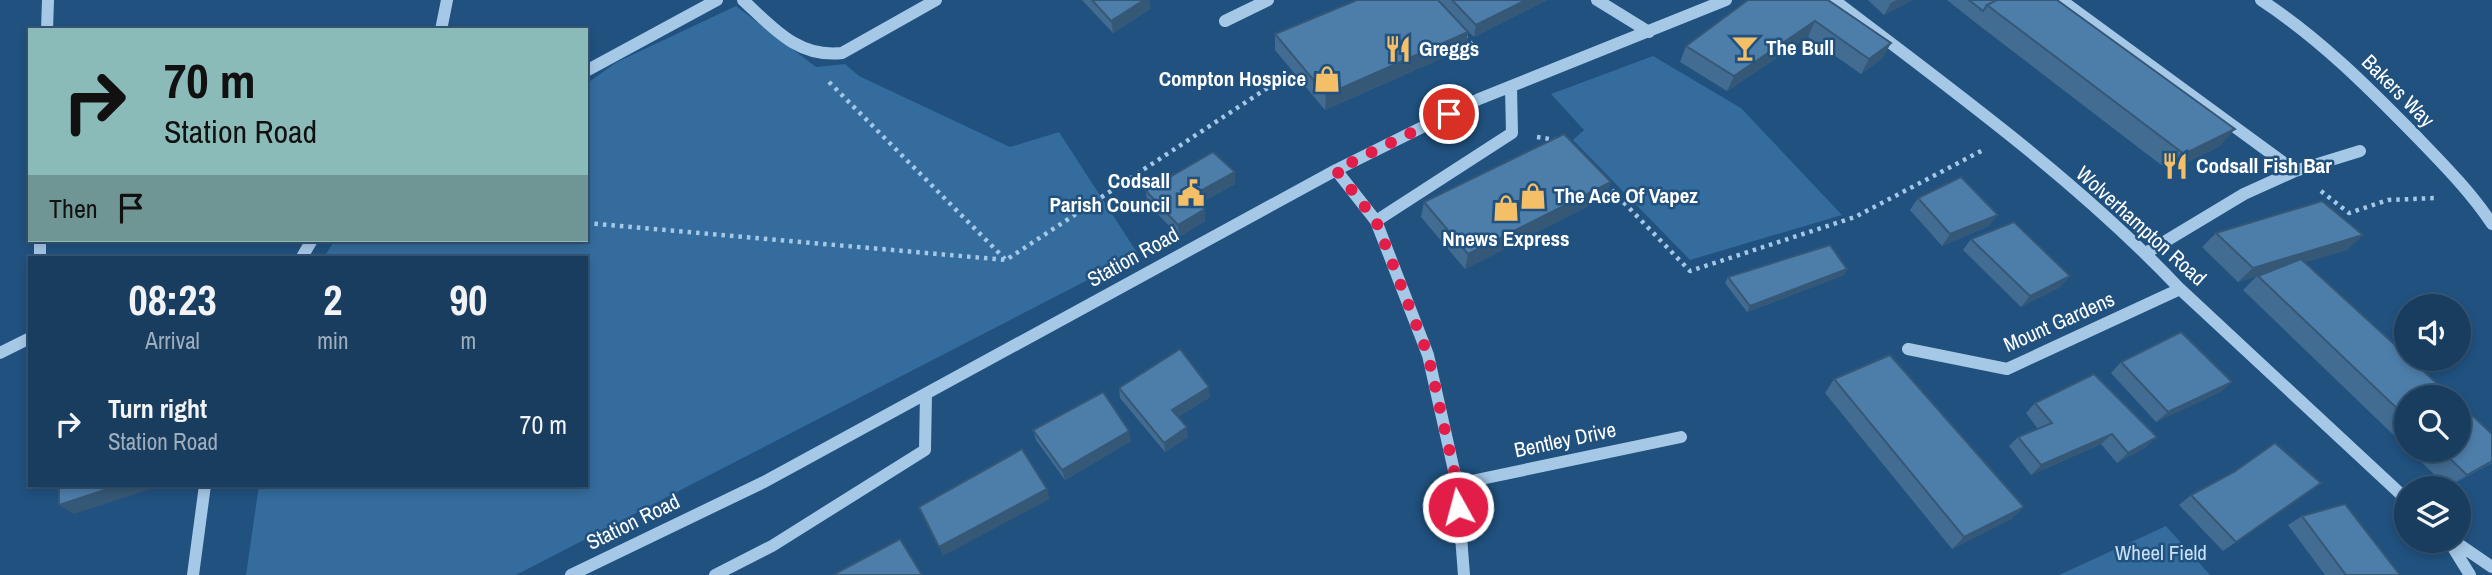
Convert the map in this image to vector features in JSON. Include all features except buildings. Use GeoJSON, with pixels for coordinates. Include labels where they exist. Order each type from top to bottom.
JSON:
{"type":"FeatureCollection","features":[{"type":"Feature","properties":{"kind":"street"},"geometry":{"type":"LineString","coordinates":[[47,28],[48,0]]}},
{"type":"Feature","properties":{"kind":"street"},"geometry":{"type":"LineString","coordinates":[[441,28],[447,0]]}},
{"type":"Feature","properties":{"kind":"street"},"geometry":{"type":"LineString","coordinates":[[588,70],[717,0]]}},
{"type":"Feature","properties":{"kind":"street"},"geometry":{"type":"LineString","coordinates":[[743,0],[797,49],[827,57],[842,53],[936,0]]}},
{"type":"Feature","properties":{"kind":"street"},"geometry":{"type":"LineString","coordinates":[[1225,21],[1268,0]]}},
{"type":"Feature","properties":{"kind":"street"},"geometry":{"type":"LineString","coordinates":[[1597,0],[1649,32]]}},
{"type":"Feature","properties":{"kind":"street","name":"Station Road"},"geometry":{"type":"LineString","coordinates":[[571,575],[764,482],[1336,170],[1479,99],[1726,0]]}},
{"type":"Feature","properties":{"kind":"street","name":"Wolverhampton Road"},"geometry":{"type":"LineString","coordinates":[[1834,0],[2011,136],[2146,253],[2180,289],[2394,488]]}},
{"type":"Feature","properties":{"kind":"street"},"geometry":{"type":"LineString","coordinates":[[2061,0],[2295,171]]}},
{"type":"Feature","properties":{"kind":"street","name":"Bakers Way"},"geometry":{"type":"LineString","coordinates":[[2261,0],[2293,20],[2356,73],[2474,197],[2492,224]]}},
{"type":"Feature","properties":{"kind":"street"},"geometry":{"type":"LineString","coordinates":[[1376,221],[1511,133],[1511,87]]}},
{"type":"Feature","properties":{"kind":"street"},"geometry":{"type":"LineString","coordinates":[[2146,253],[2244,194],[2295,171],[2360,150]]}},
{"type":"Feature","properties":{"kind":"street"},"geometry":{"type":"LineString","coordinates":[[1336,170],[1376,221],[1428,355],[1457,484],[1464,575]]}},
{"type":"Feature","properties":{"kind":"street","name":"Mount Gardens"},"geometry":{"type":"LineString","coordinates":[[1908,349],[2007,369],[2180,289]]}},
{"type":"Feature","properties":{"kind":"street"},"geometry":{"type":"LineString","coordinates":[[0,353],[28,339]]}},
{"type":"Feature","properties":{"kind":"street"},"geometry":{"type":"LineString","coordinates":[[715,575],[772,546],[925,450],[926,394]]}},
{"type":"Feature","properties":{"kind":"street","name":"Bentley Drive"},"geometry":{"type":"LineString","coordinates":[[1457,484],[1681,437]]}},
{"type":"Feature","properties":{"kind":"street"},"geometry":{"type":"LineString","coordinates":[[193,575],[205,487]]}},
{"type":"Feature","properties":{"kind":"street"},"geometry":{"type":"LineString","coordinates":[[2458,553],[2470,575]]}},
{"type":"Feature","properties":{"kind":"street"},"geometry":{"type":"LineString","coordinates":[[2470,553],[2492,567]]}},
{"type":"Feature","properties":{"kind":"path"},"geometry":{"type":"LineString","coordinates":[[1456,28],[1474,47]]}},
{"type":"Feature","properties":{"kind":"path"},"geometry":{"type":"LineString","coordinates":[[826,79],[1006,260]]}},
{"type":"Feature","properties":{"kind":"path"},"geometry":{"type":"LineString","coordinates":[[588,223],[1006,260],[1275,83]]}},
{"type":"Feature","properties":{"kind":"path"},"geometry":{"type":"LineString","coordinates":[[1511,133],[1564,141]]}},
{"type":"Feature","properties":{"kind":"path"},"geometry":{"type":"LineString","coordinates":[[1603,181],[1690,271],[1855,216],[2011,136]]}},
{"type":"Feature","properties":{"kind":"path"},"geometry":{"type":"LineString","coordinates":[[2295,171],[2348,213],[2388,200],[2440,198]]}},
{"type":"Feature","properties":{"kind":"green space"},"geometry":{"type":"Polygon","coordinates":[[[736,6],[816,67],[845,64],[859,76],[1010,147],[1059,132],[1138,254],[516,575],[246,575],[259,487],[588,487],[588,256],[325,256],[334,242],[588,242],[588,83],[617,62],[736,6]]]}},
{"type":"Feature","properties":{"kind":"green space"},"geometry":{"type":"Polygon","coordinates":[[[1653,56],[1741,108],[1842,215],[1690,260],[1573,140],[1584,130],[1551,94],[1653,56]]]}},
{"type":"Feature","properties":{"kind":"green space","name":"Wheel Field"},"geometry":{"type":"Polygon","coordinates":[[[2166,526],[2210,575],[2059,575],[2166,526]]]}},
{"type":"Feature","properties":{"kind":"place","name":"The Bull"},"geometry":{"type":"Point","coordinates":[1745,48]}},
{"type":"Feature","properties":{"kind":"place","name":"Greggs"},"geometry":{"type":"Point","coordinates":[1398,49]}},
{"type":"Feature","properties":{"kind":"place","name":"Compton Hospice"},"geometry":{"type":"Point","coordinates":[1327,79]}},
{"type":"Feature","properties":{"kind":"place","name":"Codsall Fish Bar"},"geometry":{"type":"Point","coordinates":[2175,166]}},
{"type":"Feature","properties":{"kind":"place","name":"Codsall Parish Council"},"geometry":{"type":"Point","coordinates":[1191,193]}},
{"type":"Feature","properties":{"kind":"place","name":"The Ace Of Vapez"},"geometry":{"type":"Point","coordinates":[1533,196]}},
{"type":"Feature","properties":{"kind":"place","name":"Nnews Express"},"geometry":{"type":"Point","coordinates":[1506,208]}},
{"type":"Feature","properties":{"kind":"route"},"geometry":{"type":"LineString","coordinates":[[1449,114],[1336,170],[1376,221],[1428,355],[1457,484],[1458,507]]}}]}
